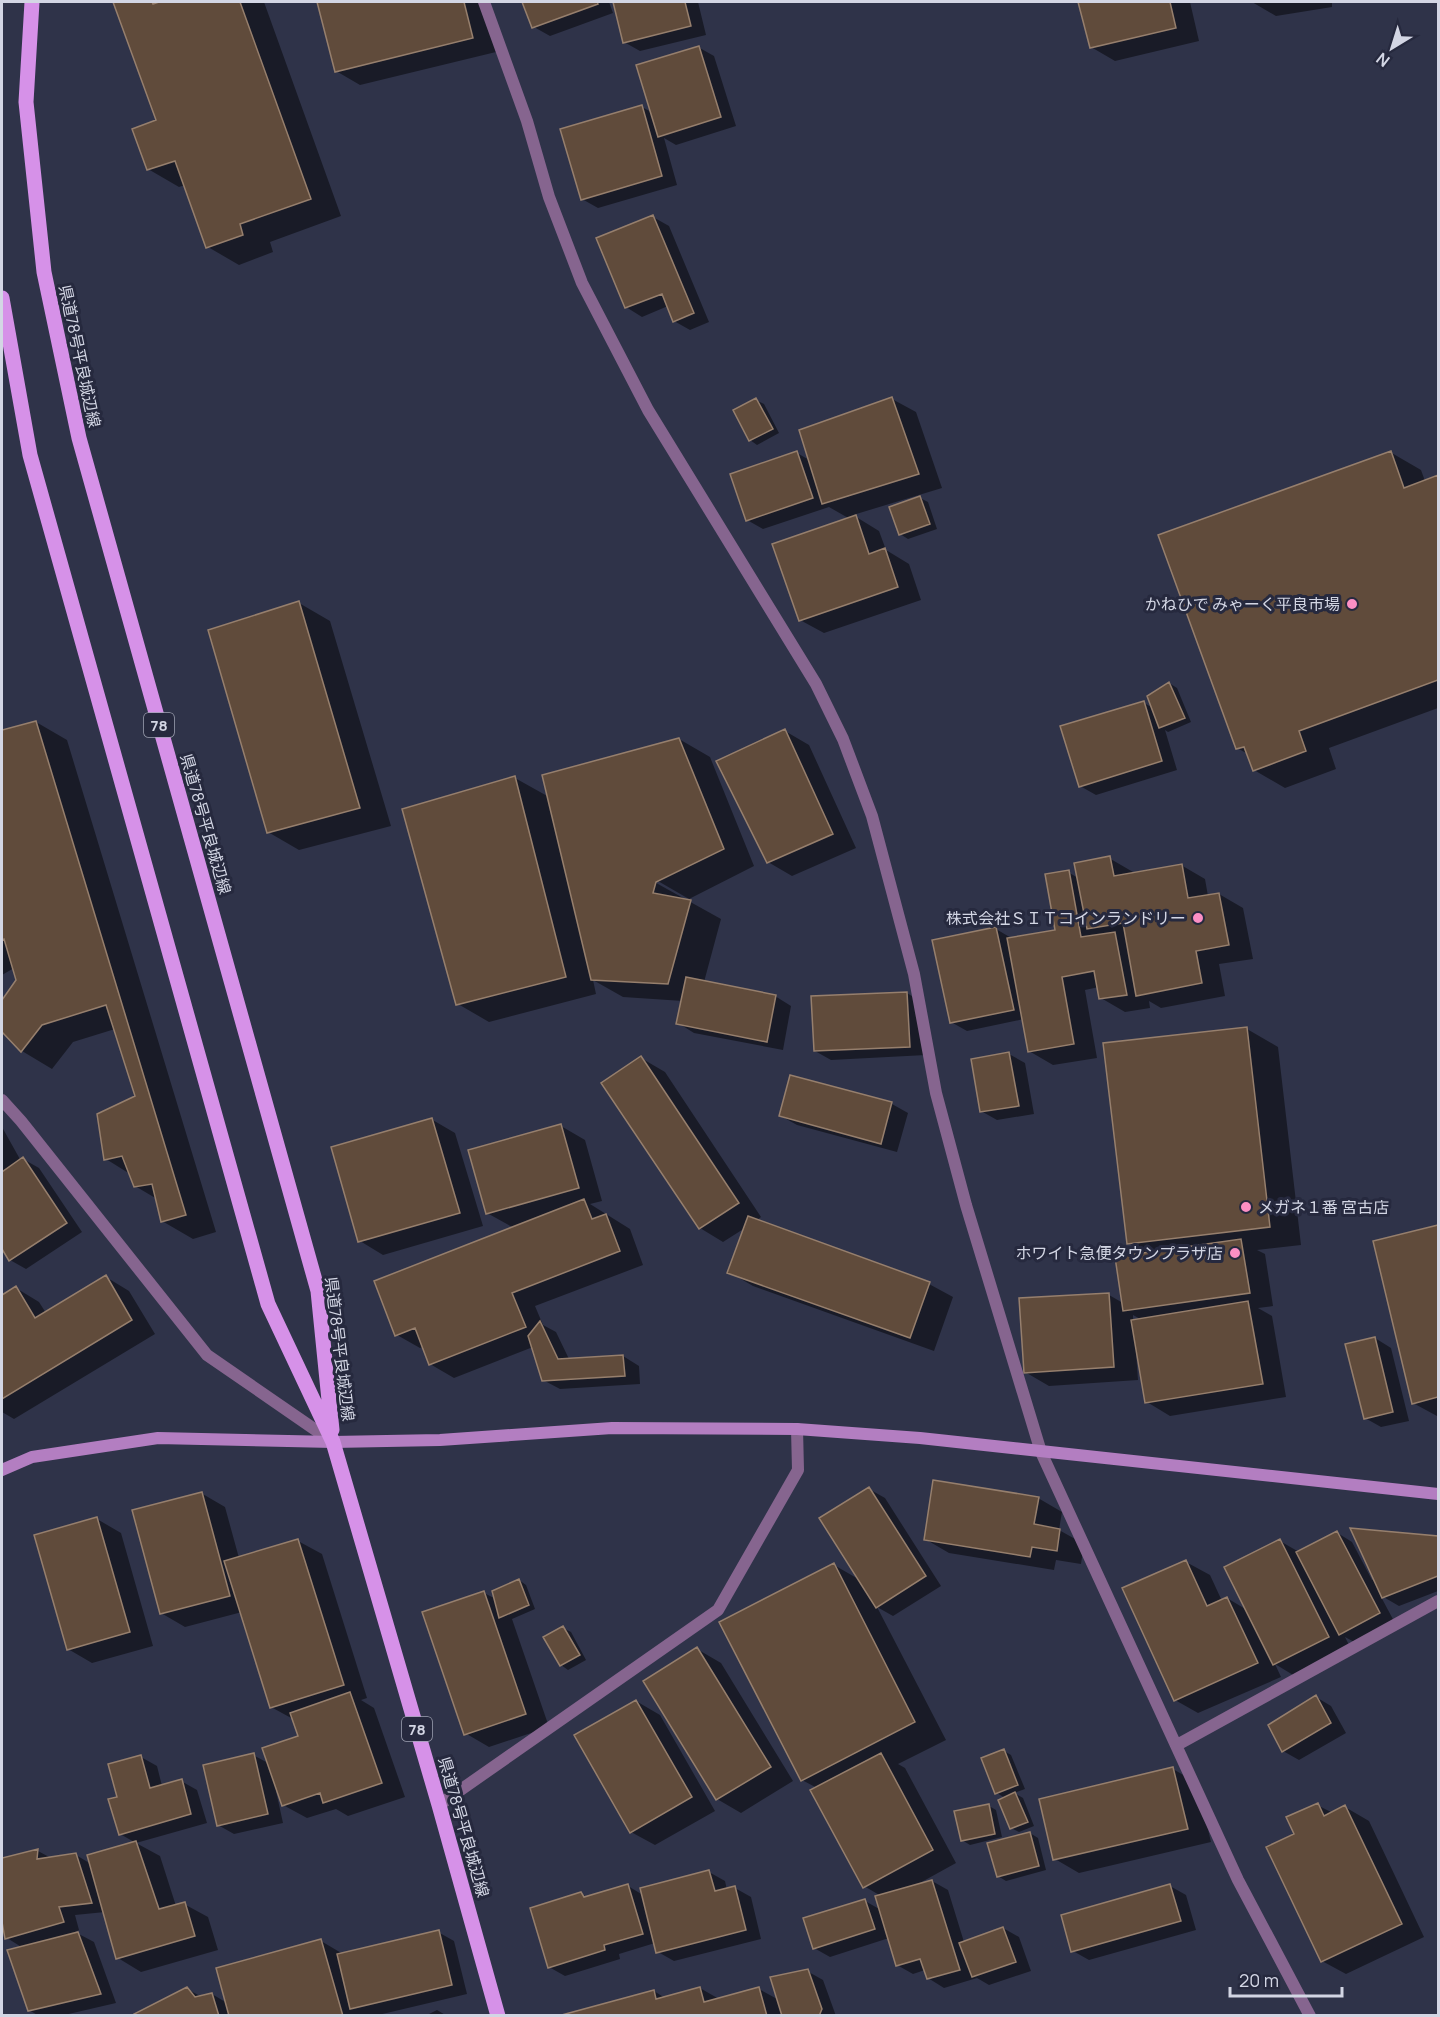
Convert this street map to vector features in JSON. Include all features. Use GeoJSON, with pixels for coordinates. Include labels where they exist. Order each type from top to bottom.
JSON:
{"type":"FeatureCollection","features":[{"type":"Feature","properties":{"kind":"main road","name":"県道78号平良城辺線"},"geometry":{"type":"LineString","coordinates":[[32,2],[26,102],[44,272],[77,427],[318,1291],[333,1442]]}},
{"type":"Feature","properties":{"kind":"main road","name":"県道78号平良城辺線"},"geometry":{"type":"LineString","coordinates":[[2,298],[30,455],[268,1304],[333,1442],[498,2016]]}},
{"type":"Feature","properties":{"kind":"street"},"geometry":{"type":"LineString","coordinates":[[484,2],[527,121],[549,197],[582,283],[648,410],[816,684],[843,739],[872,816],[914,974],[936,1093],[966,1206],[1041,1452],[1238,1880],[1310,2016]]}},
{"type":"Feature","properties":{"kind":"street"},"geometry":{"type":"LineString","coordinates":[[2,1100],[207,1355],[333,1442]]}},
{"type":"Feature","properties":{"kind":"street"},"geometry":{"type":"LineString","coordinates":[[2,1470],[32,1457],[158,1438],[333,1442],[440,1440],[612,1428],[797,1430],[920,1438],[1438,1494]]}},
{"type":"Feature","properties":{"kind":"street"},"geometry":{"type":"LineString","coordinates":[[439,1805],[718,1610],[798,1470],[797,1430]]}},
{"type":"Feature","properties":{"kind":"street"},"geometry":{"type":"LineString","coordinates":[[1177,1745],[1438,1601]]}},
{"type":"Feature","properties":{"kind":"building"},"geometry":{"type":"Polygon","coordinates":[[[113,2],[152,2],[153,4],[159,2],[240,2],[311,199],[240,224],[243,235],[206,248],[175,161],[147,170],[132,129],[156,120],[113,2]]]}},
{"type":"Feature","properties":{"kind":"building"},"geometry":{"type":"Polygon","coordinates":[[[317,2],[464,2],[473,38],[335,72],[317,2]]]}},
{"type":"Feature","properties":{"kind":"building"},"geometry":{"type":"Polygon","coordinates":[[[522,2],[597,2],[598,4],[532,28],[522,2]]]}},
{"type":"Feature","properties":{"kind":"building"},"geometry":{"type":"Polygon","coordinates":[[[613,2],[685,2],[691,26],[623,43],[613,2]]]}},
{"type":"Feature","properties":{"kind":"building"},"geometry":{"type":"Polygon","coordinates":[[[1078,2],[1170,2],[1176,28],[1090,48],[1078,2]]]}},
{"type":"Feature","properties":{"kind":"building"},"geometry":{"type":"Polygon","coordinates":[[[699,46],[721,117],[658,137],[636,65],[699,46]]]}},
{"type":"Feature","properties":{"kind":"building"},"geometry":{"type":"Polygon","coordinates":[[[642,105],[662,176],[581,200],[560,129],[642,105]]]}},
{"type":"Feature","properties":{"kind":"building"},"geometry":{"type":"Polygon","coordinates":[[[653,215],[694,313],[673,322],[662,294],[625,308],[596,238],[653,215]]]}},
{"type":"Feature","properties":{"kind":"building"},"geometry":{"type":"Polygon","coordinates":[[[892,397],[919,474],[822,504],[799,430],[892,397]]]}},
{"type":"Feature","properties":{"kind":"building"},"geometry":{"type":"Polygon","coordinates":[[[756,398],[773,429],[749,441],[733,410],[756,398]]]}},
{"type":"Feature","properties":{"kind":"building"},"geometry":{"type":"Polygon","coordinates":[[[797,451],[813,498],[746,521],[730,474],[797,451]]]}},
{"type":"Feature","properties":{"kind":"building"},"geometry":{"type":"Polygon","coordinates":[[[1391,451],[1404,488],[1438,475],[1438,680],[1299,731],[1306,751],[1253,771],[1244,747],[1236,749],[1158,535],[1391,451]]]}},
{"type":"Feature","properties":{"kind":"building"},"geometry":{"type":"Polygon","coordinates":[[[920,496],[930,524],[899,535],[889,507],[920,496]]]}},
{"type":"Feature","properties":{"kind":"building"},"geometry":{"type":"Polygon","coordinates":[[[856,515],[869,554],[885,548],[898,587],[799,621],[772,544],[856,515]]]}},
{"type":"Feature","properties":{"kind":"building"},"geometry":{"type":"Polygon","coordinates":[[[299,601],[360,808],[267,833],[208,630],[299,601]]]}},
{"type":"Feature","properties":{"kind":"building"},"geometry":{"type":"Polygon","coordinates":[[[1169,682],[1185,718],[1159,728],[1147,696],[1169,682]]]}},
{"type":"Feature","properties":{"kind":"building"},"geometry":{"type":"Polygon","coordinates":[[[1144,701],[1162,761],[1079,787],[1060,726],[1144,701]]]}},
{"type":"Feature","properties":{"kind":"building"},"geometry":{"type":"Polygon","coordinates":[[[36,721],[186,1215],[161,1222],[152,1184],[134,1187],[122,1156],[104,1160],[97,1114],[135,1096],[106,1005],[42,1025],[21,1052],[2,1032],[2,1000],[16,980],[4,939],[2,940],[2,730],[36,721]]]}},
{"type":"Feature","properties":{"kind":"building"},"geometry":{"type":"Polygon","coordinates":[[[785,729],[833,834],[767,863],[716,761],[785,729]]]}},
{"type":"Feature","properties":{"kind":"building"},"geometry":{"type":"Polygon","coordinates":[[[679,738],[724,849],[656,882],[653,893],[691,900],[668,984],[591,980],[542,775],[679,738]]]}},
{"type":"Feature","properties":{"kind":"building"},"geometry":{"type":"Polygon","coordinates":[[[515,776],[566,977],[456,1005],[402,809],[515,776]]]}},
{"type":"Feature","properties":{"kind":"building"},"geometry":{"type":"Polygon","coordinates":[[[1110,856],[1114,876],[1182,864],[1188,898],[1219,893],[1229,945],[1196,951],[1202,983],[1136,996],[1123,923],[1087,929],[1074,863],[1110,856]]]}},
{"type":"Feature","properties":{"kind":"building"},"geometry":{"type":"Polygon","coordinates":[[[1069,870],[1081,937],[1115,932],[1127,995],[1099,999],[1094,971],[1062,977],[1074,1044],[1028,1052],[1007,938],[1055,930],[1045,874],[1069,870]]]}},
{"type":"Feature","properties":{"kind":"building"},"geometry":{"type":"Polygon","coordinates":[[[996,927],[1014,1010],[950,1023],[932,940],[996,927]]]}},
{"type":"Feature","properties":{"kind":"building"},"geometry":{"type":"Polygon","coordinates":[[[686,977],[776,995],[767,1042],[676,1024],[686,977]]]}},
{"type":"Feature","properties":{"kind":"building"},"geometry":{"type":"Polygon","coordinates":[[[907,992],[910,1047],[814,1051],[811,996],[907,992]]]}},
{"type":"Feature","properties":{"kind":"building"},"geometry":{"type":"Polygon","coordinates":[[[1247,1027],[1270,1227],[1127,1244],[1103,1043],[1247,1027]]]}},
{"type":"Feature","properties":{"kind":"building"},"geometry":{"type":"Polygon","coordinates":[[[1009,1052],[1019,1106],[980,1112],[971,1059],[1009,1052]]]}},
{"type":"Feature","properties":{"kind":"building"},"geometry":{"type":"Polygon","coordinates":[[[641,1056],[739,1203],[699,1229],[601,1083],[641,1056]]]}},
{"type":"Feature","properties":{"kind":"building"},"geometry":{"type":"Polygon","coordinates":[[[790,1075],[892,1102],[881,1144],[779,1116],[790,1075]]]}},
{"type":"Feature","properties":{"kind":"building"},"geometry":{"type":"Polygon","coordinates":[[[432,1118],[460,1213],[358,1242],[331,1147],[432,1118]]]}},
{"type":"Feature","properties":{"kind":"building"},"geometry":{"type":"Polygon","coordinates":[[[561,1124],[579,1188],[486,1214],[468,1150],[561,1124]]]}},
{"type":"Feature","properties":{"kind":"building"},"geometry":{"type":"Polygon","coordinates":[[[23,1157],[67,1223],[9,1261],[2,1249],[2,1172],[23,1157]]]}},
{"type":"Feature","properties":{"kind":"building"},"geometry":{"type":"Polygon","coordinates":[[[584,1199],[592,1219],[606,1214],[620,1251],[512,1293],[526,1327],[429,1365],[415,1328],[395,1336],[374,1281],[584,1199]]]}},
{"type":"Feature","properties":{"kind":"building"},"geometry":{"type":"Polygon","coordinates":[[[748,1216],[930,1282],[910,1338],[727,1273],[748,1216]]]}},
{"type":"Feature","properties":{"kind":"building"},"geometry":{"type":"Polygon","coordinates":[[[1438,1225],[1438,1397],[1412,1404],[1373,1241],[1438,1225]]]}},
{"type":"Feature","properties":{"kind":"building"},"geometry":{"type":"Polygon","coordinates":[[[1241,1239],[1250,1293],[1123,1311],[1115,1257],[1241,1239]]]}},
{"type":"Feature","properties":{"kind":"building"},"geometry":{"type":"Polygon","coordinates":[[[106,1275],[132,1320],[2,1399],[2,1295],[16,1286],[35,1318],[106,1275]]]}},
{"type":"Feature","properties":{"kind":"building"},"geometry":{"type":"Polygon","coordinates":[[[1109,1293],[1114,1367],[1024,1373],[1019,1298],[1109,1293]]]}},
{"type":"Feature","properties":{"kind":"building"},"geometry":{"type":"Polygon","coordinates":[[[1248,1301],[1263,1384],[1145,1403],[1131,1320],[1248,1301]]]}},
{"type":"Feature","properties":{"kind":"building"},"geometry":{"type":"Polygon","coordinates":[[[540,1321],[558,1359],[623,1355],[625,1376],[542,1381],[528,1336],[540,1321]]]}},
{"type":"Feature","properties":{"kind":"building"},"geometry":{"type":"Polygon","coordinates":[[[1375,1337],[1393,1412],[1364,1419],[1345,1344],[1375,1337]]]}},
{"type":"Feature","properties":{"kind":"building"},"geometry":{"type":"Polygon","coordinates":[[[933,1480],[1039,1497],[1034,1524],[1060,1529],[1057,1551],[1032,1547],[1030,1557],[924,1540],[933,1480]]]}},
{"type":"Feature","properties":{"kind":"building"},"geometry":{"type":"Polygon","coordinates":[[[869,1487],[926,1576],[876,1608],[819,1518],[869,1487]]]}},
{"type":"Feature","properties":{"kind":"building"},"geometry":{"type":"Polygon","coordinates":[[[202,1492],[230,1596],[160,1614],[132,1510],[202,1492]]]}},
{"type":"Feature","properties":{"kind":"building"},"geometry":{"type":"Polygon","coordinates":[[[97,1517],[130,1632],[67,1650],[34,1535],[97,1517]]]}},
{"type":"Feature","properties":{"kind":"building"},"geometry":{"type":"Polygon","coordinates":[[[1350,1528],[1438,1536],[1438,1576],[1382,1598],[1350,1528]]]}},
{"type":"Feature","properties":{"kind":"building"},"geometry":{"type":"Polygon","coordinates":[[[1337,1531],[1380,1613],[1339,1635],[1296,1552],[1337,1531]]]}},
{"type":"Feature","properties":{"kind":"building"},"geometry":{"type":"Polygon","coordinates":[[[298,1539],[344,1685],[270,1708],[224,1561],[298,1539]]]}},
{"type":"Feature","properties":{"kind":"building"},"geometry":{"type":"Polygon","coordinates":[[[1280,1539],[1329,1637],[1273,1665],[1224,1567],[1280,1539]]]}},
{"type":"Feature","properties":{"kind":"building"},"geometry":{"type":"Polygon","coordinates":[[[1186,1560],[1207,1606],[1227,1597],[1258,1663],[1174,1701],[1122,1588],[1186,1560]]]}},
{"type":"Feature","properties":{"kind":"building"},"geometry":{"type":"Polygon","coordinates":[[[834,1563],[915,1722],[801,1781],[719,1622],[834,1563]]]}},
{"type":"Feature","properties":{"kind":"building"},"geometry":{"type":"Polygon","coordinates":[[[519,1579],[529,1605],[499,1618],[492,1591],[519,1579]]]}},
{"type":"Feature","properties":{"kind":"building"},"geometry":{"type":"Polygon","coordinates":[[[484,1591],[526,1714],[464,1735],[422,1612],[484,1591]]]}},
{"type":"Feature","properties":{"kind":"building"},"geometry":{"type":"Polygon","coordinates":[[[563,1626],[580,1655],[560,1666],[543,1637],[563,1626]]]}},
{"type":"Feature","properties":{"kind":"building"},"geometry":{"type":"Polygon","coordinates":[[[697,1647],[771,1767],[716,1800],[643,1681],[697,1647]]]}},
{"type":"Feature","properties":{"kind":"building"},"geometry":{"type":"Polygon","coordinates":[[[350,1692],[382,1783],[323,1803],[320,1793],[282,1806],[262,1748],[298,1736],[290,1713],[350,1692]]]}},
{"type":"Feature","properties":{"kind":"building"},"geometry":{"type":"Polygon","coordinates":[[[1316,1695],[1331,1723],[1282,1752],[1268,1725],[1316,1695]]]}},
{"type":"Feature","properties":{"kind":"building"},"geometry":{"type":"Polygon","coordinates":[[[636,1700],[692,1797],[630,1833],[574,1735],[636,1700]]]}},
{"type":"Feature","properties":{"kind":"building"},"geometry":{"type":"Polygon","coordinates":[[[1004,1749],[1018,1785],[995,1794],[981,1758],[1004,1749]]]}},
{"type":"Feature","properties":{"kind":"building"},"geometry":{"type":"Polygon","coordinates":[[[254,1753],[268,1814],[217,1826],[203,1765],[254,1753]]]}},
{"type":"Feature","properties":{"kind":"building"},"geometry":{"type":"Polygon","coordinates":[[[881,1753],[933,1850],[863,1888],[810,1790],[881,1753]]]}},
{"type":"Feature","properties":{"kind":"building"},"geometry":{"type":"Polygon","coordinates":[[[141,1755],[150,1788],[182,1779],[191,1814],[119,1835],[108,1799],[117,1797],[108,1764],[141,1755]]]}},
{"type":"Feature","properties":{"kind":"building"},"geometry":{"type":"Polygon","coordinates":[[[1173,1767],[1188,1829],[1053,1860],[1039,1799],[1173,1767]]]}},
{"type":"Feature","properties":{"kind":"building"},"geometry":{"type":"Polygon","coordinates":[[[1015,1792],[1028,1822],[1010,1829],[998,1800],[1015,1792]]]}},
{"type":"Feature","properties":{"kind":"building"},"geometry":{"type":"Polygon","coordinates":[[[1318,1803],[1324,1816],[1345,1805],[1402,1924],[1321,1962],[1266,1847],[1294,1834],[1286,1817],[1318,1803]]]}},
{"type":"Feature","properties":{"kind":"building"},"geometry":{"type":"Polygon","coordinates":[[[989,1804],[995,1834],[961,1841],[954,1811],[989,1804]]]}},
{"type":"Feature","properties":{"kind":"building"},"geometry":{"type":"Polygon","coordinates":[[[1030,1832],[1039,1866],[997,1877],[987,1843],[1030,1832]]]}},
{"type":"Feature","properties":{"kind":"building"},"geometry":{"type":"Polygon","coordinates":[[[136,1841],[159,1909],[185,1902],[195,1936],[116,1959],[87,1855],[136,1841]]]}},
{"type":"Feature","properties":{"kind":"building"},"geometry":{"type":"Polygon","coordinates":[[[38,1849],[37,1859],[76,1853],[92,1903],[59,1907],[64,1922],[5,1939],[2,1922],[2,1858],[38,1849]]]}},
{"type":"Feature","properties":{"kind":"building"},"geometry":{"type":"Polygon","coordinates":[[[709,1870],[715,1891],[735,1886],[746,1930],[656,1953],[640,1888],[709,1870]]]}},
{"type":"Feature","properties":{"kind":"building"},"geometry":{"type":"Polygon","coordinates":[[[932,1880],[960,1970],[927,1979],[920,1959],[896,1966],[875,1896],[932,1880]]]}},
{"type":"Feature","properties":{"kind":"building"},"geometry":{"type":"Polygon","coordinates":[[[628,1884],[643,1934],[604,1945],[605,1950],[548,1968],[530,1908],[581,1892],[584,1897],[628,1884]]]}},
{"type":"Feature","properties":{"kind":"building"},"geometry":{"type":"Polygon","coordinates":[[[1170,1884],[1181,1921],[1071,1952],[1061,1915],[1170,1884]]]}},
{"type":"Feature","properties":{"kind":"building"},"geometry":{"type":"Polygon","coordinates":[[[865,1899],[875,1929],[813,1949],[803,1918],[865,1899]]]}},
{"type":"Feature","properties":{"kind":"building"},"geometry":{"type":"Polygon","coordinates":[[[1003,1927],[1016,1962],[972,1977],[959,1943],[1003,1927]]]}},
{"type":"Feature","properties":{"kind":"building"},"geometry":{"type":"Polygon","coordinates":[[[439,1930],[452,1985],[350,2009],[337,1954],[439,1930]]]}},
{"type":"Feature","properties":{"kind":"building"},"geometry":{"type":"Polygon","coordinates":[[[78,1932],[101,1994],[28,2011],[7,1950],[78,1932]]]}},
{"type":"Feature","properties":{"kind":"building"},"geometry":{"type":"Polygon","coordinates":[[[321,1939],[343,2016],[229,2016],[216,1968],[321,1939]]]}},
{"type":"Feature","properties":{"kind":"building"},"geometry":{"type":"Polygon","coordinates":[[[808,1969],[822,2009],[819,2016],[782,2016],[770,1977],[808,1969]]]}},
{"type":"Feature","properties":{"kind":"building"},"geometry":{"type":"Polygon","coordinates":[[[187,1987],[195,1997],[212,1993],[219,2016],[135,2016],[134,2014],[187,1987]]]}},
{"type":"Feature","properties":{"kind":"building"},"geometry":{"type":"Polygon","coordinates":[[[700,1987],[704,2002],[759,1987],[767,2016],[558,2016],[654,1990],[656,1999],[700,1987]]]}},
{"type":"Feature","properties":{"kind":"place","name":"かねひで みゃーく平良市場"},"geometry":{"type":"Point","coordinates":[1352,604]}},
{"type":"Feature","properties":{"kind":"place","name":"株式会社ＳＩＴコインランドリー"},"geometry":{"type":"Point","coordinates":[1198,918]}},
{"type":"Feature","properties":{"kind":"place","name":"メガネ１番 宮古店"},"geometry":{"type":"Point","coordinates":[1246,1207]}},
{"type":"Feature","properties":{"kind":"place","name":"ホワイト急便タウンプラザ店"},"geometry":{"type":"Point","coordinates":[1235,1253]}}]}
